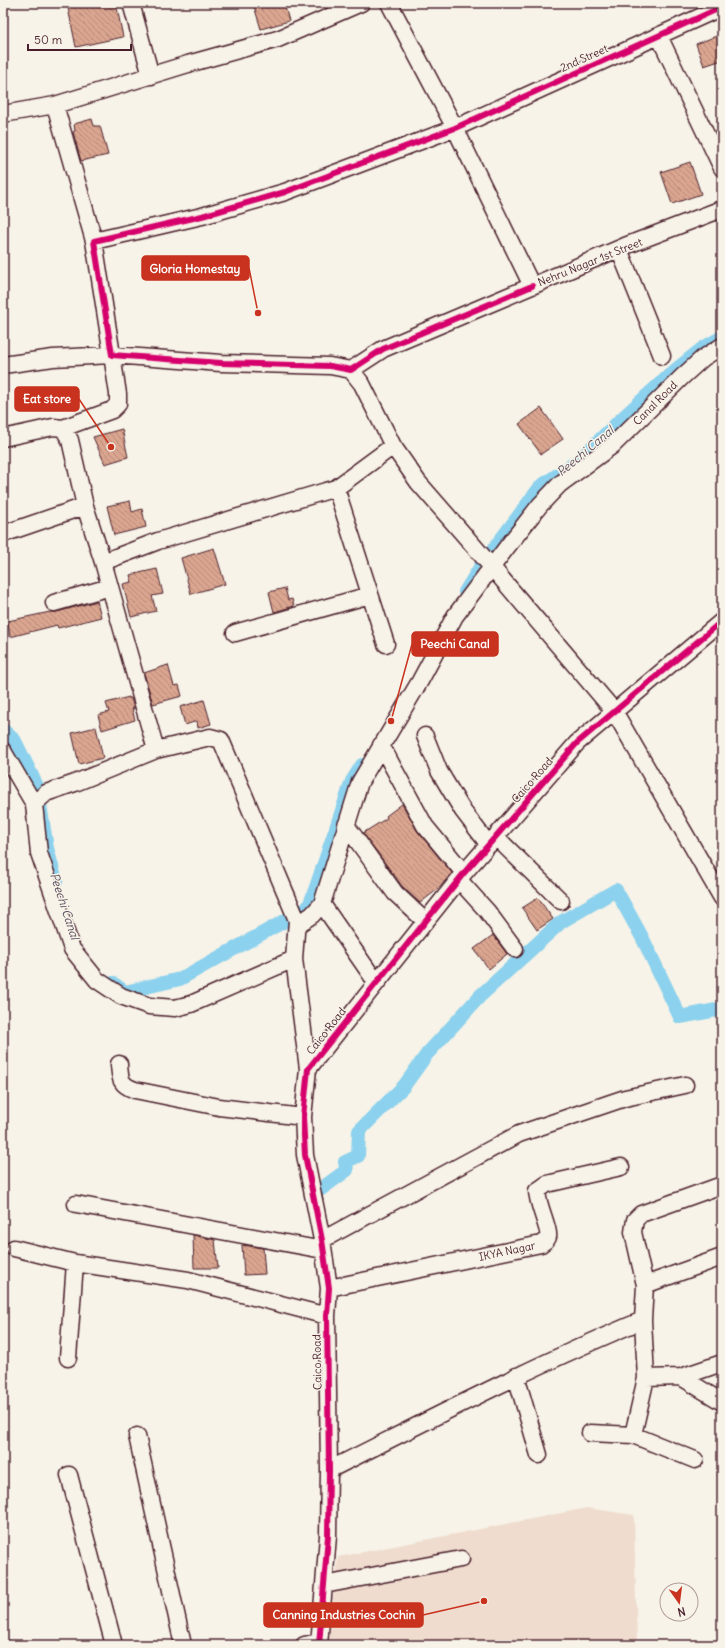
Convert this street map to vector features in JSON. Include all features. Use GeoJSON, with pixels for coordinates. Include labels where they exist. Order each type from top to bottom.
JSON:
{"type":"FeatureCollection","features":[{"type":"Feature","properties":{"kind":"street"},"geometry":{"type":"LineString","coordinates":[[131,3],[150,76]]}},
{"type":"Feature","properties":{"kind":"street"},"geometry":{"type":"LineString","coordinates":[[3,114],[55,105],[278,39],[361,3]]}},
{"type":"Feature","properties":{"kind":"street","name":"Nehru Nagar 1st Street"},"geometry":{"type":"LineString","coordinates":[[389,3],[454,128],[532,286],[618,249],[722,209]]}},
{"type":"Feature","properties":{"kind":"street","name":"2nd Street"},"geometry":{"type":"LineString","coordinates":[[94,241],[202,216],[285,192],[454,128],[659,36],[722,6]]}},
{"type":"Feature","properties":{"kind":"street"},"geometry":{"type":"LineString","coordinates":[[659,36],[722,168]]}},
{"type":"Feature","properties":{"kind":"street"},"geometry":{"type":"LineString","coordinates":[[3,438],[53,427],[64,428],[112,410],[118,404],[118,394],[94,241],[55,105]]}},
{"type":"Feature","properties":{"kind":"street"},"geometry":{"type":"LineString","coordinates":[[618,249],[662,356]]}},
{"type":"Feature","properties":{"kind":"street"},"geometry":{"type":"LineString","coordinates":[[351,370],[383,350],[532,286]]}},
{"type":"Feature","properties":{"kind":"street","name":"Canal Road"},"geometry":{"type":"LineString","coordinates":[[322,904],[360,782],[420,681],[486,561],[560,484],[613,445],[682,377],[703,358],[722,346]]}},
{"type":"Feature","properties":{"kind":"street"},"geometry":{"type":"LineString","coordinates":[[3,365],[53,358],[112,355],[221,363],[330,366],[351,370],[362,384],[392,446],[418,482],[614,712],[722,898]]}},
{"type":"Feature","properties":{"kind":"street"},"geometry":{"type":"LineString","coordinates":[[64,428],[70,440],[85,506],[103,562],[156,750]]}},
{"type":"Feature","properties":{"kind":"street"},"geometry":{"type":"LineString","coordinates":[[103,562],[158,541],[336,488],[392,446]]}},
{"type":"Feature","properties":{"kind":"street"},"geometry":{"type":"LineString","coordinates":[[336,488],[386,644]]}},
{"type":"Feature","properties":{"kind":"street"},"geometry":{"type":"LineString","coordinates":[[3,534],[85,506]]}},
{"type":"Feature","properties":{"kind":"street"},"geometry":{"type":"LineString","coordinates":[[54,603],[110,587]]}},
{"type":"Feature","properties":{"kind":"street"},"geometry":{"type":"LineString","coordinates":[[235,633],[370,595]]}},
{"type":"Feature","properties":{"kind":"street","name":"Caico Road"},"geometry":{"type":"LineString","coordinates":[[314,1644],[324,1586],[328,1536],[329,1470],[327,1316],[329,1288],[323,1245],[305,1155],[304,1117],[308,1069],[461,877],[577,743],[722,621]]}},
{"type":"Feature","properties":{"kind":"street"},"geometry":{"type":"LineString","coordinates":[[425,736],[440,772],[463,811],[492,841],[561,900]]}},
{"type":"Feature","properties":{"kind":"street"},"geometry":{"type":"LineString","coordinates":[[34,804],[46,793],[75,784],[156,750],[210,737],[221,740],[295,917],[294,959],[308,1069]]}},
{"type":"Feature","properties":{"kind":"street"},"geometry":{"type":"LineString","coordinates":[[381,745],[425,826],[461,877],[515,948]]}},
{"type":"Feature","properties":{"kind":"street"},"geometry":{"type":"LineString","coordinates":[[3,751],[34,804],[39,852],[58,912],[72,949],[97,980],[121,996],[149,1006],[175,1008],[191,1004],[294,959]]}},
{"type":"Feature","properties":{"kind":"street"},"geometry":{"type":"LineString","coordinates":[[346,825],[395,893],[425,922]]}},
{"type":"Feature","properties":{"kind":"street"},"geometry":{"type":"LineString","coordinates":[[295,917],[312,916],[322,904],[376,982]]}},
{"type":"Feature","properties":{"kind":"street"},"geometry":{"type":"LineString","coordinates":[[119,1064],[120,1079],[126,1087],[135,1090],[219,1107],[304,1117]]}},
{"type":"Feature","properties":{"kind":"street"},"geometry":{"type":"LineString","coordinates":[[76,1204],[323,1245],[519,1134],[625,1098],[685,1085]]}},
{"type":"Feature","properties":{"kind":"street","name":"IKYA Nagar"},"geometry":{"type":"LineString","coordinates":[[329,1288],[541,1244],[548,1237],[548,1231],[537,1199],[537,1191],[540,1187],[547,1184],[621,1167]]}},
{"type":"Feature","properties":{"kind":"street"},"geometry":{"type":"LineString","coordinates":[[633,1435],[646,1378],[644,1320],[645,1285],[633,1232],[635,1220],[641,1214],[722,1185]]}},
{"type":"Feature","properties":{"kind":"street"},"geometry":{"type":"LineString","coordinates":[[14,1248],[75,1263],[188,1280],[327,1316]]}},
{"type":"Feature","properties":{"kind":"street"},"geometry":{"type":"LineString","coordinates":[[645,1285],[722,1257]]}},
{"type":"Feature","properties":{"kind":"street"},"geometry":{"type":"LineString","coordinates":[[68,1358],[75,1263]]}},
{"type":"Feature","properties":{"kind":"street"},"geometry":{"type":"LineString","coordinates":[[329,1470],[516,1376],[592,1341],[644,1320]]}},
{"type":"Feature","properties":{"kind":"street"},"geometry":{"type":"LineString","coordinates":[[646,1378],[682,1376],[722,1363]]}},
{"type":"Feature","properties":{"kind":"street"},"geometry":{"type":"LineString","coordinates":[[516,1376],[539,1455]]}},
{"type":"Feature","properties":{"kind":"street"},"geometry":{"type":"LineString","coordinates":[[682,1376],[722,1402]]}},
{"type":"Feature","properties":{"kind":"street"},"geometry":{"type":"LineString","coordinates":[[590,1434],[633,1435],[696,1460]]}},
{"type":"Feature","properties":{"kind":"street"},"geometry":{"type":"LineString","coordinates":[[137,1436],[183,1645]]}},
{"type":"Feature","properties":{"kind":"street"},"geometry":{"type":"LineString","coordinates":[[69,1475],[114,1645]]}},
{"type":"Feature","properties":{"kind":"street"},"geometry":{"type":"LineString","coordinates":[[324,1586],[461,1559]]}},
{"type":"Feature","properties":{"kind":"shaded area"},"geometry":{"type":"Polygon","coordinates":[[[587,1508],[634,1515],[637,1645],[328,1645],[338,1557],[587,1508]]]}},
{"type":"Feature","properties":{"kind":"building"},"geometry":{"type":"Polygon","coordinates":[[[67,3],[116,3],[123,37],[76,47],[67,3]]]}},
{"type":"Feature","properties":{"kind":"building"},"geometry":{"type":"Polygon","coordinates":[[[253,3],[284,3],[289,21],[261,29],[253,3]]]}},
{"type":"Feature","properties":{"kind":"building"},"geometry":{"type":"Polygon","coordinates":[[[719,35],[722,43],[722,60],[704,66],[696,44],[719,35]]]}},
{"type":"Feature","properties":{"kind":"building"},"geometry":{"type":"Polygon","coordinates":[[[92,119],[94,126],[100,126],[108,155],[81,161],[73,132],[75,131],[74,124],[92,119]]]}},
{"type":"Feature","properties":{"kind":"building"},"geometry":{"type":"Polygon","coordinates":[[[690,162],[701,194],[672,204],[661,172],[690,162]]]}},
{"type":"Feature","properties":{"kind":"building"},"geometry":{"type":"Polygon","coordinates":[[[541,408],[563,439],[541,454],[519,424],[541,408]]]}},
{"type":"Feature","properties":{"kind":"building"},"geometry":{"type":"Polygon","coordinates":[[[122,429],[128,457],[105,464],[93,437],[122,429]]]}},
{"type":"Feature","properties":{"kind":"building"},"geometry":{"type":"Polygon","coordinates":[[[130,501],[132,512],[142,509],[146,527],[114,535],[107,506],[130,501]]]}},
{"type":"Feature","properties":{"kind":"building"},"geometry":{"type":"Polygon","coordinates":[[[214,548],[225,584],[191,594],[181,558],[214,548]]]}},
{"type":"Feature","properties":{"kind":"building"},"geometry":{"type":"Polygon","coordinates":[[[157,569],[163,594],[152,596],[156,611],[131,617],[123,584],[132,582],[130,575],[157,569]]]}},
{"type":"Feature","properties":{"kind":"building"},"geometry":{"type":"Polygon","coordinates":[[[285,588],[288,600],[292,599],[294,606],[274,612],[269,592],[285,588]]]}},
{"type":"Feature","properties":{"kind":"building"},"geometry":{"type":"Polygon","coordinates":[[[97,601],[101,617],[58,628],[57,625],[10,637],[8,621],[50,612],[57,612],[97,601]]]}},
{"type":"Feature","properties":{"kind":"building"},"geometry":{"type":"Polygon","coordinates":[[[168,665],[174,686],[179,685],[182,696],[153,704],[144,673],[168,665]]]}},
{"type":"Feature","properties":{"kind":"building"},"geometry":{"type":"Polygon","coordinates":[[[129,697],[131,698],[134,709],[132,709],[135,720],[102,730],[98,715],[109,712],[106,703],[129,697]]]}},
{"type":"Feature","properties":{"kind":"building"},"geometry":{"type":"Polygon","coordinates":[[[204,700],[211,724],[198,728],[197,721],[185,725],[180,707],[204,700]]]}},
{"type":"Feature","properties":{"kind":"building"},"geometry":{"type":"Polygon","coordinates":[[[96,727],[103,758],[79,764],[72,733],[96,727]]]}},
{"type":"Feature","properties":{"kind":"building"},"geometry":{"type":"Polygon","coordinates":[[[402,804],[418,832],[452,873],[438,889],[420,903],[402,886],[363,833],[387,818],[386,816],[402,804]]]}},
{"type":"Feature","properties":{"kind":"building"},"geometry":{"type":"Polygon","coordinates":[[[538,898],[553,919],[537,930],[522,908],[538,898]]]}},
{"type":"Feature","properties":{"kind":"building"},"geometry":{"type":"Polygon","coordinates":[[[493,935],[507,954],[489,969],[474,949],[493,935]]]}},
{"type":"Feature","properties":{"kind":"building"},"geometry":{"type":"Polygon","coordinates":[[[193,1235],[215,1240],[218,1268],[194,1268],[193,1235]]]}},
{"type":"Feature","properties":{"kind":"building"},"geometry":{"type":"Polygon","coordinates":[[[242,1245],[263,1248],[265,1274],[244,1275],[242,1245]]]}},
{"type":"Feature","properties":{"kind":"waterway","name":"Peechi Canal"},"geometry":{"type":"LineString","coordinates":[[465,592],[481,566],[541,486],[578,461],[673,372],[703,348],[722,337]]}},
{"type":"Feature","properties":{"kind":"waterway","name":"Peechi Canal"},"geometry":{"type":"LineString","coordinates":[[3,730],[15,741],[37,786],[47,848],[56,881]]}},
{"type":"Feature","properties":{"kind":"waterway","name":"Peechi Canal"},"geometry":{"type":"LineString","coordinates":[[113,983],[125,992],[180,979],[308,908],[352,781],[362,765]]}},
{"type":"Feature","properties":{"kind":"waterway"},"geometry":{"type":"LineString","coordinates":[[321,1189],[347,1170],[345,1162],[358,1156],[359,1131],[404,1086],[427,1054],[480,996],[561,922],[616,890],[643,939],[680,1017],[722,1009]]}},
{"type":"Feature","properties":{"kind":"cycle path"},"geometry":{"type":"LineString","coordinates":[[532,286],[383,349],[351,370],[330,366],[221,363],[112,355],[94,241],[202,216],[285,192],[455,128],[722,7]]}},
{"type":"Feature","properties":{"kind":"cycle path"},"geometry":{"type":"LineString","coordinates":[[319,1645],[328,1536],[329,1470],[327,1316],[329,1288],[322,1240],[305,1155],[303,1117],[308,1069],[464,873],[577,743],[722,621]]}},
{"type":"Feature","properties":{"kind":"place","name":"Gloria Homestay"},"geometry":{"type":"Point","coordinates":[258,313]}},
{"type":"Feature","properties":{"kind":"place","name":"Eat store"},"geometry":{"type":"Point","coordinates":[111,447]}},
{"type":"Feature","properties":{"kind":"place","name":"Peechi Canal"},"geometry":{"type":"Point","coordinates":[391,721]}},
{"type":"Feature","properties":{"kind":"place","name":"Canning Industries Cochin"},"geometry":{"type":"Point","coordinates":[484,1601]}}]}
